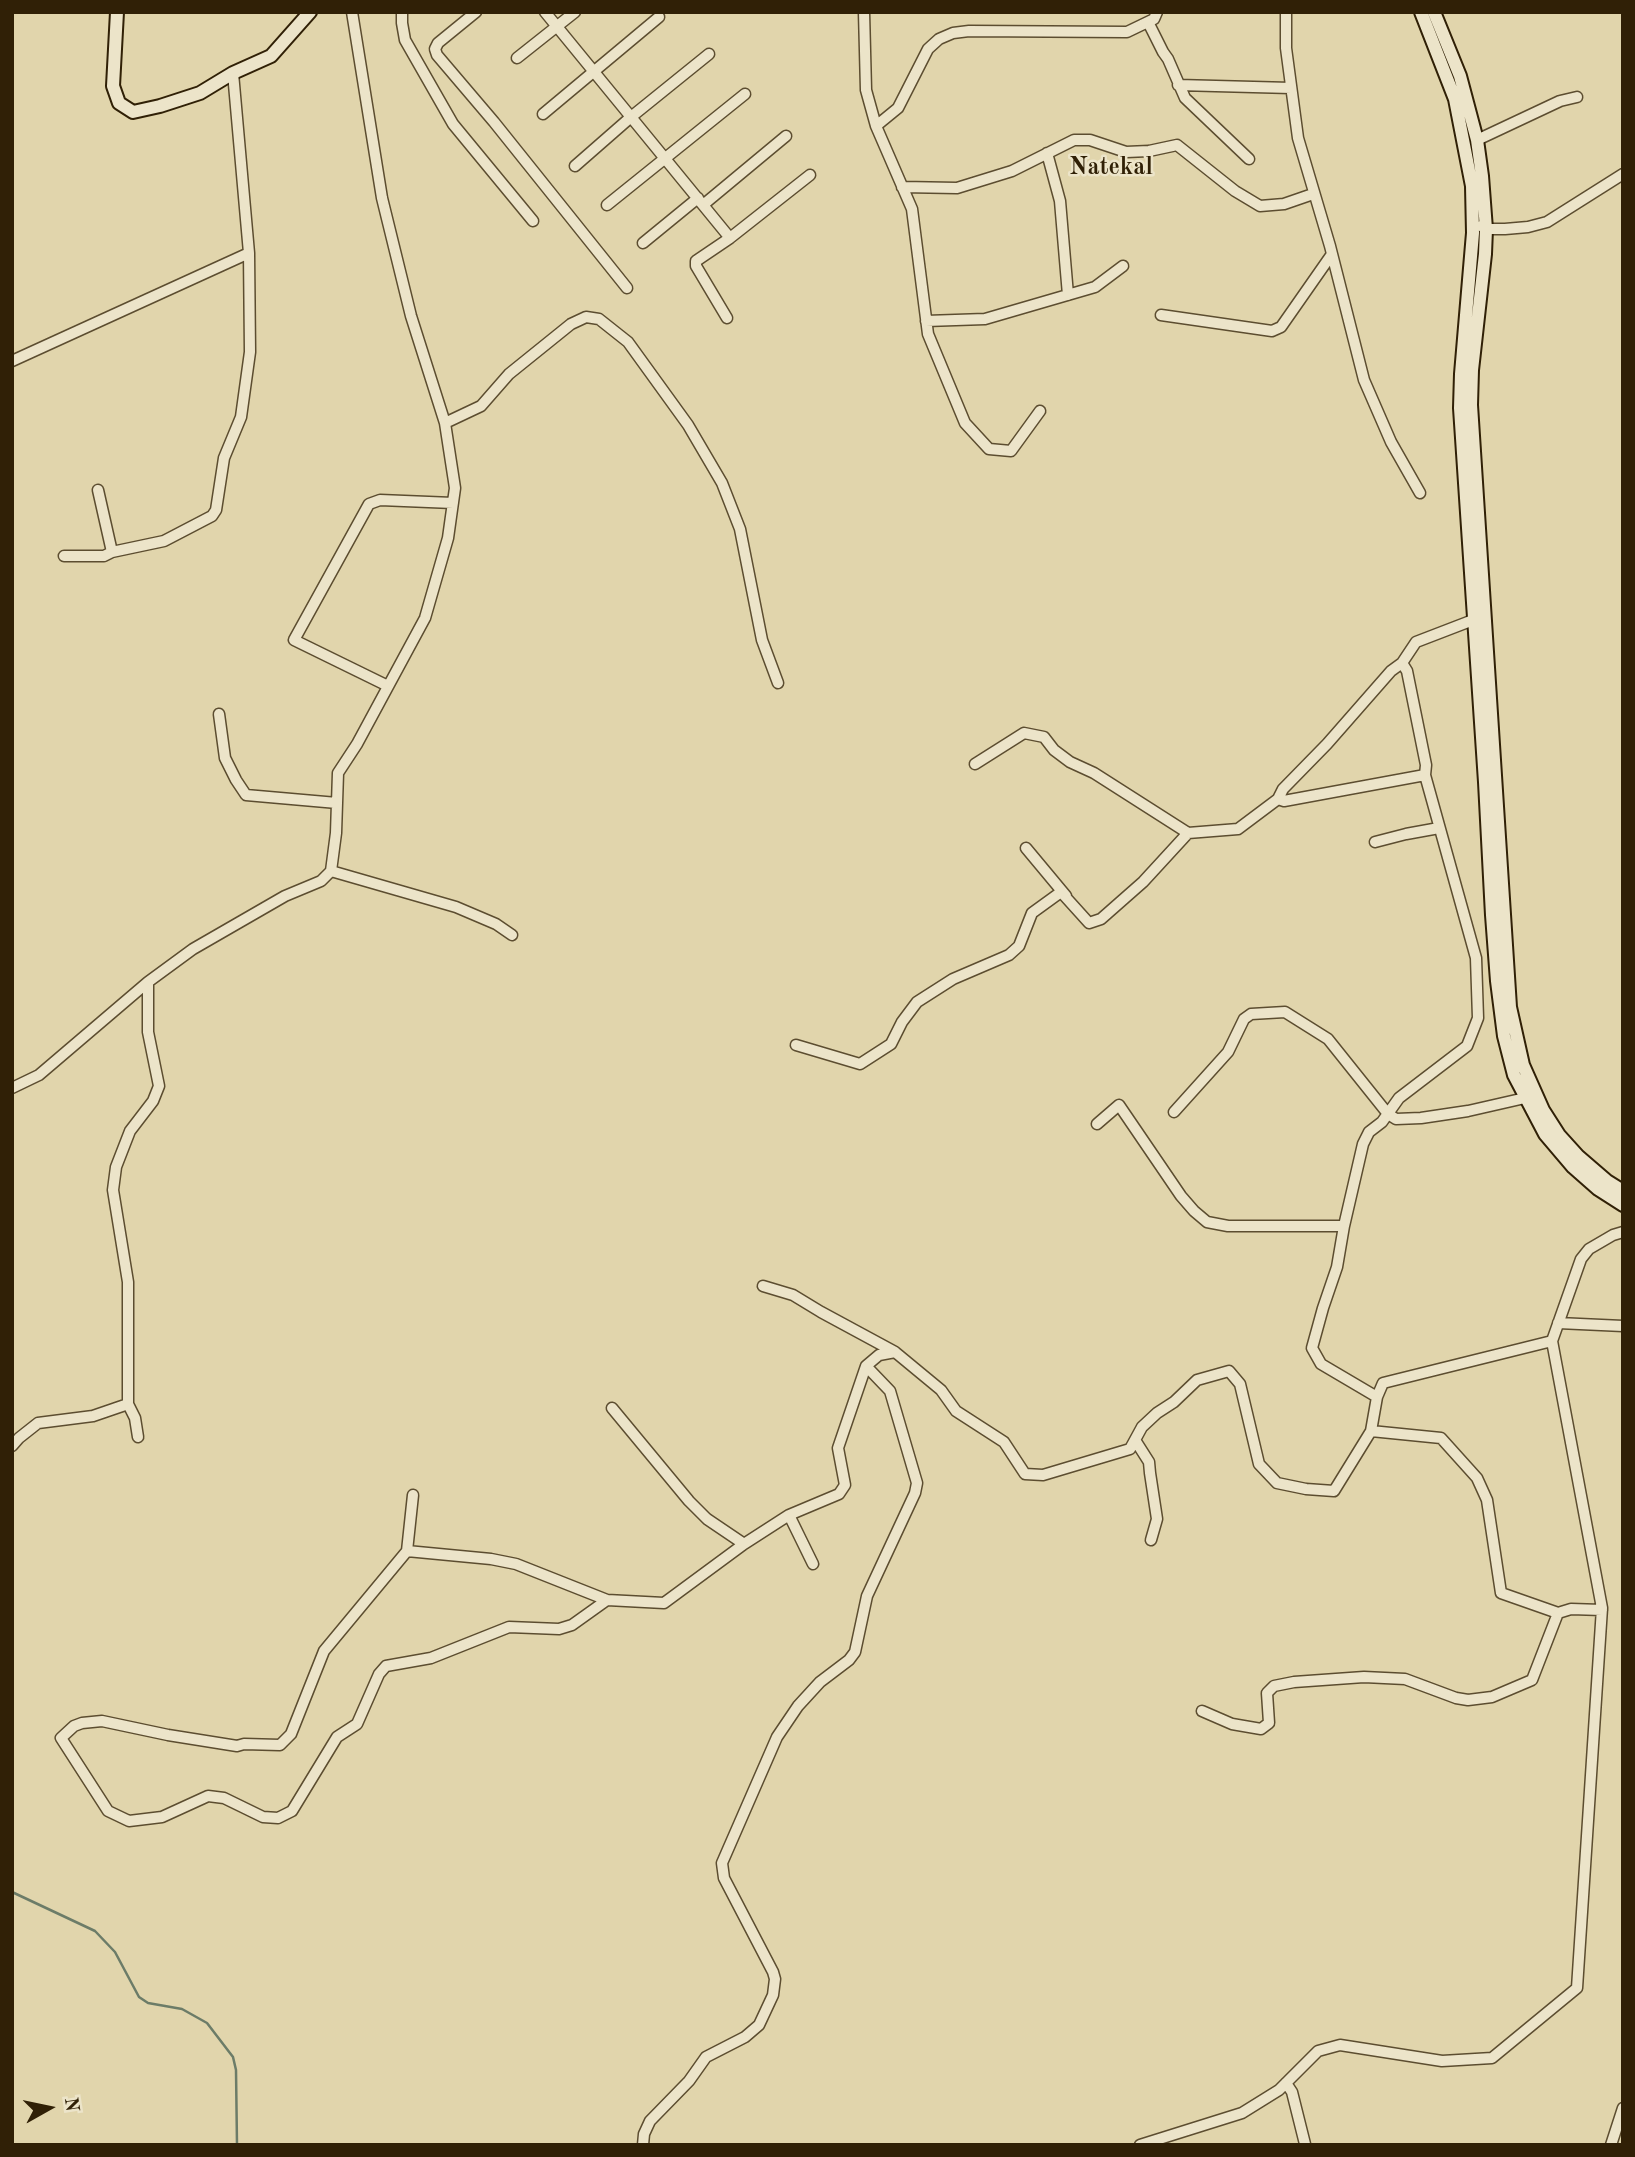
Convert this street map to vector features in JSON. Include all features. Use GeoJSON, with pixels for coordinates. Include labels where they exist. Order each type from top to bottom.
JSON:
{"type":"FeatureCollection","features":[{"type":"Feature","properties":{"kind":"main road"},"geometry":{"type":"LineString","coordinates":[[117,12],[113,86],[119,103],[132,112],[200,93],[233,73],[271,56],[310,12]]}},
{"type":"Feature","properties":{"kind":"main road"},"geometry":{"type":"LineString","coordinates":[[1421,12],[1455,99],[1469,166],[1473,223],[1471,278],[1460,408],[1480,617],[1510,1007],[1523,1065],[1536,1096],[1559,1135],[1593,1170],[1623,1191]]}},
{"type":"Feature","properties":{"kind":"main road"},"geometry":{"type":"LineString","coordinates":[[1434,12],[1460,76],[1477,140],[1486,229],[1471,405],[1497,981],[1504,1036],[1514,1075],[1545,1134],[1556,1149],[1590,1182],[1623,1205]]}},
{"type":"Feature","properties":{"kind":"street"},"geometry":{"type":"LineString","coordinates":[[12,1088],[39,1075],[148,982],[193,949],[285,896],[321,881],[331,872],[338,774],[425,618],[448,538],[455,488],[445,423],[411,316],[382,198],[352,12]]}},
{"type":"Feature","properties":{"kind":"street"},"geometry":{"type":"LineString","coordinates":[[402,12],[405,40],[453,124],[533,221]]}},
{"type":"Feature","properties":{"kind":"street"},"geometry":{"type":"LineString","coordinates":[[476,12],[438,43],[435,49],[437,55],[627,288]]}},
{"type":"Feature","properties":{"kind":"street"},"geometry":{"type":"LineString","coordinates":[[545,12],[730,238]]}},
{"type":"Feature","properties":{"kind":"street"},"geometry":{"type":"LineString","coordinates":[[517,58],[575,12]]}},
{"type":"Feature","properties":{"kind":"street"},"geometry":{"type":"LineString","coordinates":[[864,12],[866,90],[876,126],[912,209],[928,334],[965,423],[989,449],[1011,451],[1040,411]]}},
{"type":"Feature","properties":{"kind":"street"},"geometry":{"type":"LineString","coordinates":[[876,126],[898,108],[928,49],[939,39],[953,33],[1127,32],[1154,19],[1157,12]]}},
{"type":"Feature","properties":{"kind":"street"},"geometry":{"type":"LineString","coordinates":[[1286,12],[1286,48],[1298,138],[1332,254],[1364,380],[1391,442],[1420,493]]}},
{"type":"Feature","properties":{"kind":"street"},"geometry":{"type":"LineString","coordinates":[[543,114],[659,17]]}},
{"type":"Feature","properties":{"kind":"street"},"geometry":{"type":"LineString","coordinates":[[1148,22],[1185,98],[1249,159]]}},
{"type":"Feature","properties":{"kind":"street"},"geometry":{"type":"LineString","coordinates":[[575,166],[709,54]]}},
{"type":"Feature","properties":{"kind":"street"},"geometry":{"type":"LineString","coordinates":[[64,556],[104,556],[164,541],[212,516],[216,510],[224,458],[241,417],[250,352],[248,253],[233,73]]}},
{"type":"Feature","properties":{"kind":"street"},"geometry":{"type":"LineString","coordinates":[[1178,85],[1291,88]]}},
{"type":"Feature","properties":{"kind":"street"},"geometry":{"type":"LineString","coordinates":[[607,205],[745,94]]}},
{"type":"Feature","properties":{"kind":"street"},"geometry":{"type":"LineString","coordinates":[[1477,140],[1560,101],[1577,97]]}},
{"type":"Feature","properties":{"kind":"street"},"geometry":{"type":"LineString","coordinates":[[643,243],[786,136]]}},
{"type":"Feature","properties":{"kind":"street"},"geometry":{"type":"LineString","coordinates":[[902,187],[957,188],[1012,172],[1074,140],[1090,140],[1126,152],[1149,151],[1177,145],[1235,191],[1260,206],[1284,204],[1313,194]]}},
{"type":"Feature","properties":{"kind":"street"},"geometry":{"type":"LineString","coordinates":[[1046,153],[1060,201],[1068,295]]}},
{"type":"Feature","properties":{"kind":"street"},"geometry":{"type":"LineString","coordinates":[[1473,223],[1486,229],[1528,227],[1548,222],[1623,174]]}},
{"type":"Feature","properties":{"kind":"street"},"geometry":{"type":"LineString","coordinates":[[727,318],[696,266],[699,258],[730,238],[810,175]]}},
{"type":"Feature","properties":{"kind":"street"},"geometry":{"type":"LineString","coordinates":[[12,361],[248,253]]}},
{"type":"Feature","properties":{"kind":"street"},"geometry":{"type":"LineString","coordinates":[[1161,315],[1272,331],[1281,327],[1332,254]]}},
{"type":"Feature","properties":{"kind":"street"},"geometry":{"type":"LineString","coordinates":[[926,321],[985,319],[1095,286],[1123,265]]}},
{"type":"Feature","properties":{"kind":"street"},"geometry":{"type":"LineString","coordinates":[[445,423],[481,406],[509,374],[571,324],[586,317],[599,319],[628,342],[688,425],[722,482],[740,529],[762,640],[778,683]]}},
{"type":"Feature","properties":{"kind":"street"},"geometry":{"type":"LineString","coordinates":[[97,489],[112,552]]}},
{"type":"Feature","properties":{"kind":"street"},"geometry":{"type":"LineString","coordinates":[[388,687],[294,640],[369,504],[380,500],[453,503]]}},
{"type":"Feature","properties":{"kind":"street"},"geometry":{"type":"LineString","coordinates":[[975,764],[1024,733],[1044,737],[1054,750],[1070,762],[1094,773],[1188,834],[1238,829],[1278,799],[1283,789],[1391,671],[1402,663],[1416,642],[1480,617]]}},
{"type":"Feature","properties":{"kind":"street"},"geometry":{"type":"LineString","coordinates":[[1377,1397],[1321,1364],[1312,1348],[1337,1267],[1363,1144],[1369,1132],[1382,1122],[1399,1098],[1467,1046],[1478,1018],[1476,958],[1425,775],[1426,765],[1407,671],[1402,663]]}},
{"type":"Feature","properties":{"kind":"street"},"geometry":{"type":"LineString","coordinates":[[219,714],[226,758],[246,795],[337,803]]}},
{"type":"Feature","properties":{"kind":"street"},"geometry":{"type":"LineString","coordinates":[[1278,799],[1284,801],[1425,775]]}},
{"type":"Feature","properties":{"kind":"street"},"geometry":{"type":"LineString","coordinates":[[1376,842],[1439,828]]}},
{"type":"Feature","properties":{"kind":"street"},"geometry":{"type":"LineString","coordinates":[[1026,848],[1089,923],[1101,919],[1143,882],[1188,834]]}},
{"type":"Feature","properties":{"kind":"street"},"geometry":{"type":"LineString","coordinates":[[331,872],[456,907],[496,924],[512,935]]}},
{"type":"Feature","properties":{"kind":"street"},"geometry":{"type":"LineString","coordinates":[[796,1045],[860,1064],[891,1044],[902,1022],[917,1002],[953,979],[1009,955],[1019,946],[1032,913],[1061,892]]}},
{"type":"Feature","properties":{"kind":"street"},"geometry":{"type":"LineString","coordinates":[[138,1437],[135,1418],[128,1404],[128,1282],[113,1190],[116,1167],[130,1131],[153,1101],[159,1086],[148,1032],[148,982]]}},
{"type":"Feature","properties":{"kind":"street"},"geometry":{"type":"LineString","coordinates":[[1174,1112],[1228,1052],[1244,1019],[1251,1014],[1285,1012],[1328,1039],[1388,1114],[1396,1119],[1468,1111],[1525,1098]]}},
{"type":"Feature","properties":{"kind":"street"},"geometry":{"type":"LineString","coordinates":[[1097,1125],[1119,1105],[1181,1196],[1207,1222],[1228,1226],[1344,1226]]}},
{"type":"Feature","properties":{"kind":"street"},"geometry":{"type":"LineString","coordinates":[[1140,2145],[1242,2113],[1279,2090],[1318,2051],[1340,2045],[1442,2061],[1492,2058],[1577,1988],[1602,1610],[1552,1341],[1581,1259],[1589,1249],[1623,1232]]}},
{"type":"Feature","properties":{"kind":"street"},"geometry":{"type":"LineString","coordinates":[[763,1286],[793,1295],[895,1352],[940,1390],[956,1411],[1004,1442],[1025,1475],[1043,1475],[1130,1449],[1142,1427],[1197,1380],[1229,1371],[1240,1384],[1259,1464],[1277,1483],[1334,1491],[1371,1431],[1377,1397],[1383,1383],[1552,1341]]}},
{"type":"Feature","properties":{"kind":"street"},"geometry":{"type":"LineString","coordinates":[[1558,1323],[1623,1326]]}},
{"type":"Feature","properties":{"kind":"street"},"geometry":{"type":"LineString","coordinates":[[407,1551],[516,1564],[607,1600],[664,1603],[744,1544],[789,1515],[839,1494],[845,1485],[838,1448],[866,1367],[879,1355],[895,1352]]}},
{"type":"Feature","properties":{"kind":"street"},"geometry":{"type":"LineString","coordinates":[[643,2145],[650,2121],[689,2081],[706,2057],[745,2037],[759,2025],[773,1995],[773,1972],[724,1878],[722,1863],[777,1737],[798,1706],[820,1682],[849,1660],[855,1652],[867,1596],[915,1493],[917,1483],[890,1391],[866,1367]]}},
{"type":"Feature","properties":{"kind":"street"},"geometry":{"type":"LineString","coordinates":[[12,1446],[38,1423],[93,1416],[128,1404]]}},
{"type":"Feature","properties":{"kind":"street"},"geometry":{"type":"LineString","coordinates":[[612,1408],[689,1501],[707,1519],[744,1544]]}},
{"type":"Feature","properties":{"kind":"street"},"geometry":{"type":"LineString","coordinates":[[1371,1431],[1441,1438],[1477,1478],[1487,1500],[1501,1593],[1558,1613],[1571,1609],[1602,1610]]}},
{"type":"Feature","properties":{"kind":"street"},"geometry":{"type":"LineString","coordinates":[[1135,1440],[1149,1462],[1157,1519],[1151,1540]]}},
{"type":"Feature","properties":{"kind":"street"},"geometry":{"type":"LineString","coordinates":[[413,1495],[407,1551],[324,1651],[290,1734],[280,1745],[237,1746],[102,1721],[74,1726],[61,1738],[108,1811],[129,1821],[162,1817],[208,1796],[224,1798],[263,1817],[278,1818],[292,1811],[337,1737],[357,1724],[379,1674],[386,1666],[431,1658],[509,1627],[559,1629],[572,1625],[607,1600]]}},
{"type":"Feature","properties":{"kind":"street"},"geometry":{"type":"LineString","coordinates":[[789,1515],[813,1564]]}},
{"type":"Feature","properties":{"kind":"street"},"geometry":{"type":"LineString","coordinates":[[1202,1711],[1232,1724],[1261,1729],[1269,1723],[1266,1693],[1274,1686],[1364,1676],[1405,1679],[1468,1700],[1492,1697],[1532,1680],[1558,1613]]}},
{"type":"Feature","properties":{"kind":"street"},"geometry":{"type":"LineString","coordinates":[[1286,2082],[1292,2092],[1305,2144]]}},
{"type":"Feature","properties":{"kind":"street"},"geometry":{"type":"LineString","coordinates":[[1611,2145],[1623,2108]]}},
{"type":"Feature","properties":{"kind":"waterway"},"geometry":{"type":"LineString","coordinates":[[12,1892],[95,1931],[115,1952],[139,1997],[148,2003],[182,2009],[207,2023],[233,2057],[236,2070],[237,2145]]}},
{"type":"Feature","properties":{"kind":"district","name":"Natekal"},"geometry":{"type":"Point","coordinates":[1111,168]}}]}
